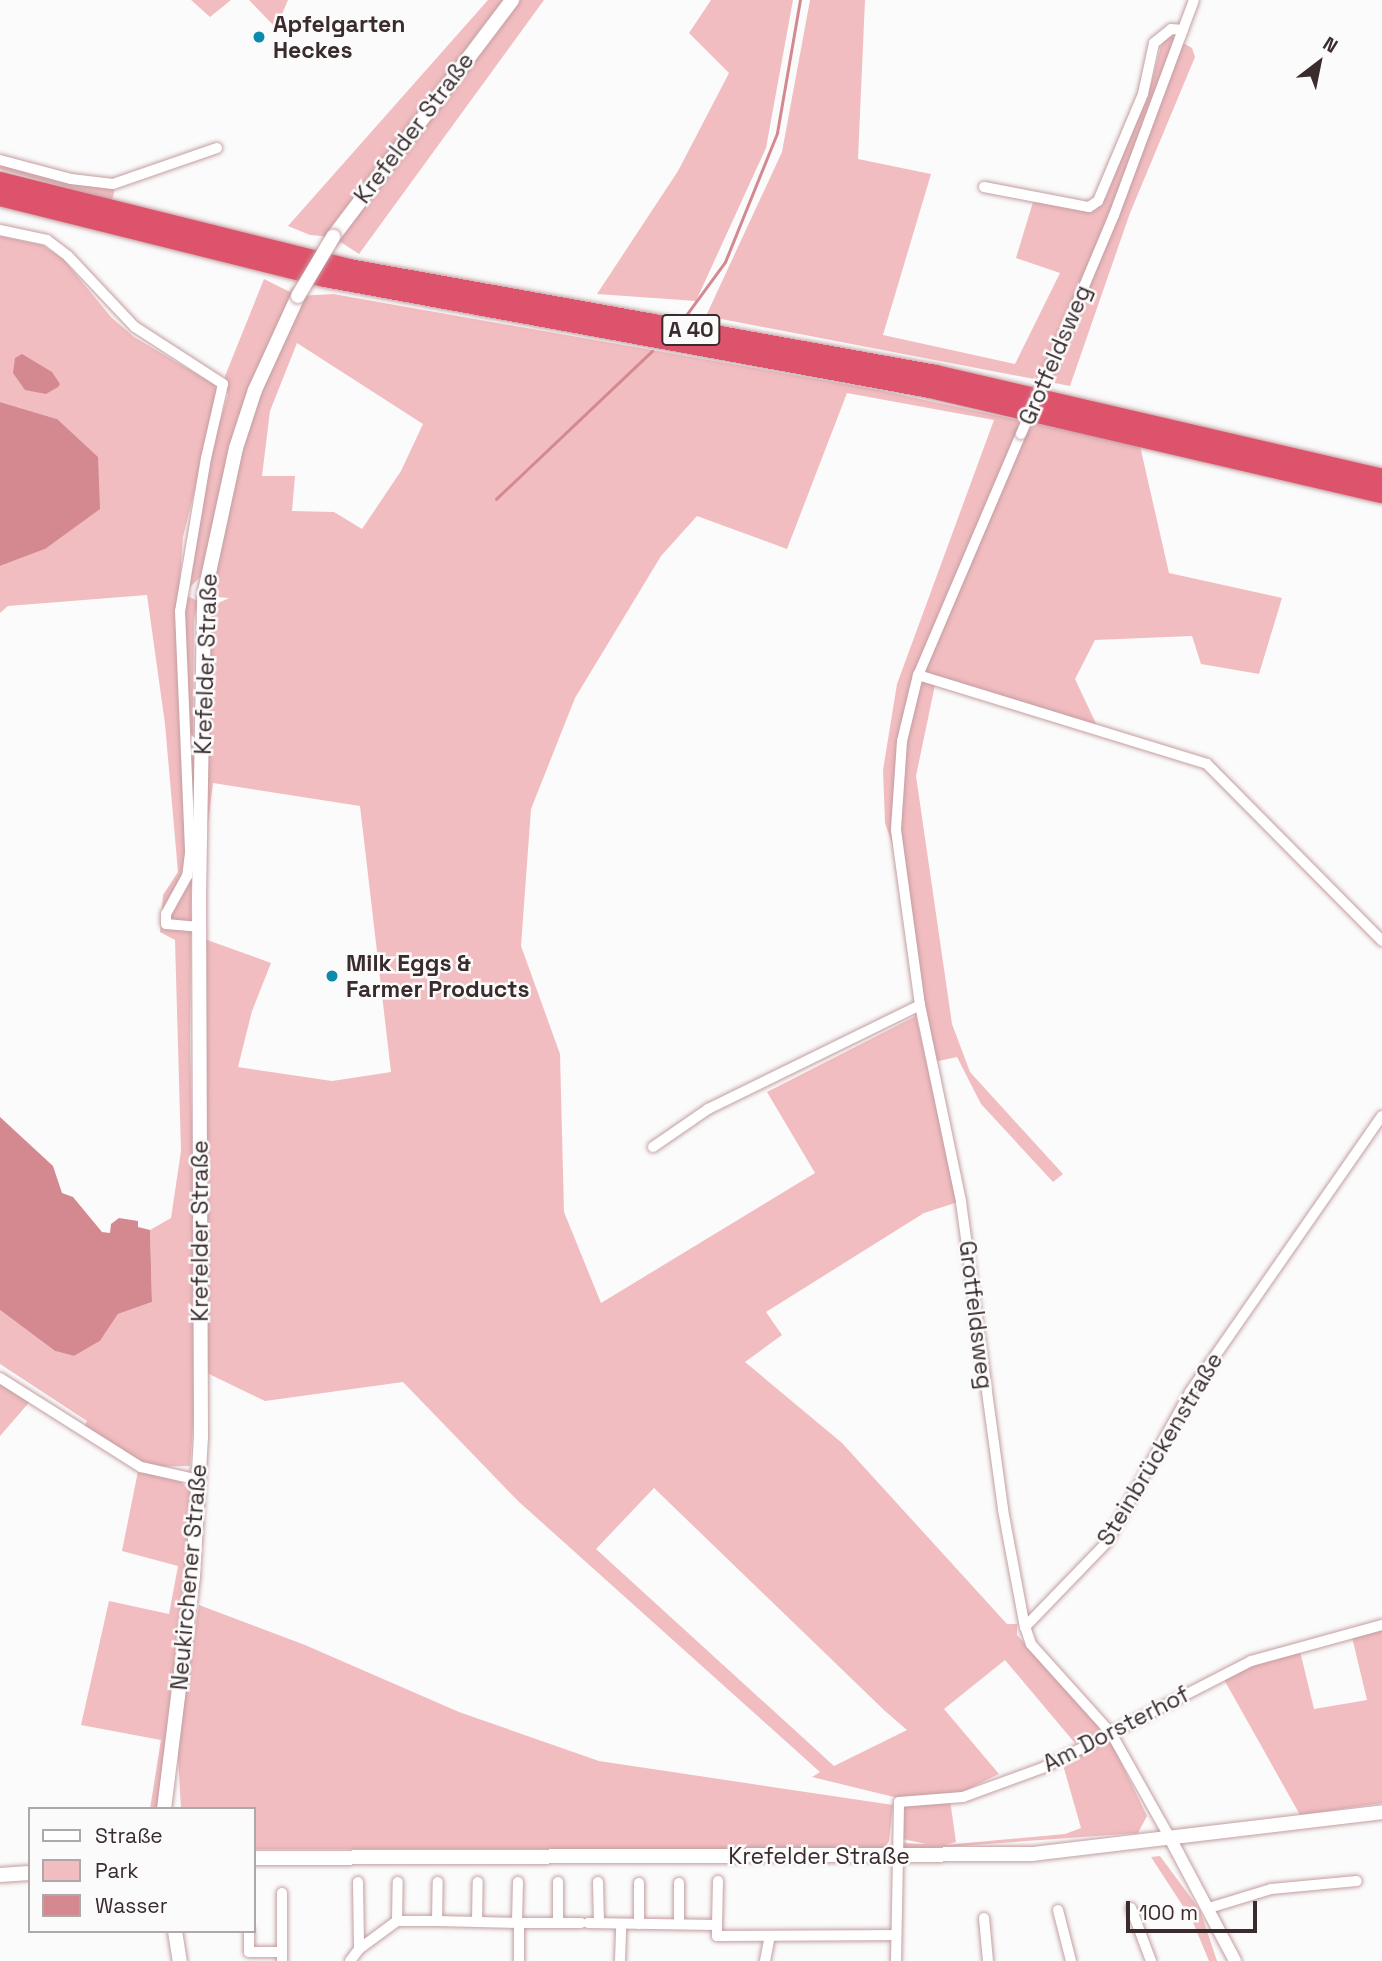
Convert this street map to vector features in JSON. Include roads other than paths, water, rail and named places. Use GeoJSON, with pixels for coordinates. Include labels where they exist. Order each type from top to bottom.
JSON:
{"type":"FeatureCollection","features":[{"type":"Feature","properties":{"kind":"highway","name":"A 40"},"geometry":{"type":"LineString","coordinates":[[0,181],[349,268],[936,374],[1382,478]]}},
{"type":"Feature","properties":{"kind":"highway","name":"A 40"},"geometry":{"type":"LineString","coordinates":[[0,197],[326,278],[930,389],[1382,494]]}},
{"type":"Feature","properties":{"kind":"main road","name":"Krefelder Straße"},"geometry":{"type":"LineString","coordinates":[[201,1371],[199,927],[204,596],[236,448],[255,390],[298,296],[333,237],[512,0]]}},
{"type":"Feature","properties":{"kind":"main road","name":"Neukirchener Straße"},"geometry":{"type":"LineString","coordinates":[[167,1807],[167,1783],[193,1575],[199,1480],[201,1371]]}},
{"type":"Feature","properties":{"kind":"main road","name":"Krefelder Straße"},"geometry":{"type":"LineString","coordinates":[[256,1858],[896,1857],[1032,1854],[1382,1812]]}},
{"type":"Feature","properties":{"kind":"main road"},"geometry":{"type":"LineString","coordinates":[[0,1875],[28,1873]]}},
{"type":"Feature","properties":{"kind":"main road"},"geometry":{"type":"LineString","coordinates":[[176,1934],[180,1961]]}},
{"type":"Feature","properties":{"kind":"street","name":"Grotfeldsweg"},"geometry":{"type":"LineString","coordinates":[[1025,1627],[999,1482],[961,1202],[920,1005],[896,830],[902,741],[918,676],[1114,215],[1194,0]]}},
{"type":"Feature","properties":{"kind":"street"},"geometry":{"type":"LineString","coordinates":[[984,187],[1089,207],[1098,201],[1143,94],[1154,43],[1171,29],[1183,30]]}},
{"type":"Feature","properties":{"kind":"street"},"geometry":{"type":"LineString","coordinates":[[0,160],[80,181],[113,184],[217,148]]}},
{"type":"Feature","properties":{"kind":"street"},"geometry":{"type":"LineString","coordinates":[[0,230],[47,240],[68,256],[135,327],[223,384],[206,458],[180,611],[190,853],[187,876],[166,914],[166,924],[199,927]]}},
{"type":"Feature","properties":{"kind":"street"},"geometry":{"type":"LineString","coordinates":[[918,676],[1207,764],[1382,941]]}},
{"type":"Feature","properties":{"kind":"street"},"geometry":{"type":"LineString","coordinates":[[653,1147],[708,1109],[920,1005]]}},
{"type":"Feature","properties":{"kind":"street","name":"Steinbrückenstraße"},"geometry":{"type":"LineString","coordinates":[[1025,1627],[1107,1542],[1190,1392],[1382,1116]]}},
{"type":"Feature","properties":{"kind":"street"},"geometry":{"type":"LineString","coordinates":[[0,1378],[141,1467],[199,1480]]}},
{"type":"Feature","properties":{"kind":"street","name":"Am Dorsterhof"},"geometry":{"type":"LineString","coordinates":[[896,1857],[899,1802],[963,1797],[1045,1767],[1251,1661],[1382,1625]]}},
{"type":"Feature","properties":{"kind":"street"},"geometry":{"type":"LineString","coordinates":[[1025,1627],[1031,1644],[1111,1733],[1209,1908],[1235,1961]]}},
{"type":"Feature","properties":{"kind":"street"},"geometry":{"type":"LineString","coordinates":[[896,1857],[897,1961]]}},
{"type":"Feature","properties":{"kind":"street"},"geometry":{"type":"LineString","coordinates":[[718,1881],[717,1936],[896,1936]]}},
{"type":"Feature","properties":{"kind":"street"},"geometry":{"type":"LineString","coordinates":[[1209,1908],[1261,1891],[1357,1881]]}},
{"type":"Feature","properties":{"kind":"street"},"geometry":{"type":"LineString","coordinates":[[358,1882],[359,1949]]}},
{"type":"Feature","properties":{"kind":"street"},"geometry":{"type":"LineString","coordinates":[[397,1921],[398,1882]]}},
{"type":"Feature","properties":{"kind":"street"},"geometry":{"type":"LineString","coordinates":[[437,1921],[438,1882]]}},
{"type":"Feature","properties":{"kind":"street"},"geometry":{"type":"LineString","coordinates":[[477,1921],[478,1882]]}},
{"type":"Feature","properties":{"kind":"street"},"geometry":{"type":"LineString","coordinates":[[518,1882],[519,1961]]}},
{"type":"Feature","properties":{"kind":"street"},"geometry":{"type":"LineString","coordinates":[[558,1882],[558,1923]]}},
{"type":"Feature","properties":{"kind":"street"},"geometry":{"type":"LineString","coordinates":[[589,1923],[598,1882]]}},
{"type":"Feature","properties":{"kind":"street"},"geometry":{"type":"LineString","coordinates":[[639,1882],[639,1924]]}},
{"type":"Feature","properties":{"kind":"street"},"geometry":{"type":"LineString","coordinates":[[679,1883],[679,1924]]}},
{"type":"Feature","properties":{"kind":"street"},"geometry":{"type":"LineString","coordinates":[[249,1933],[249,1957],[282,1957],[282,1893]]}},
{"type":"Feature","properties":{"kind":"street"},"geometry":{"type":"LineString","coordinates":[[1131,1909],[1151,1961]]}},
{"type":"Feature","properties":{"kind":"street"},"geometry":{"type":"LineString","coordinates":[[1058,1910],[1071,1961]]}},
{"type":"Feature","properties":{"kind":"street"},"geometry":{"type":"LineString","coordinates":[[984,1918],[988,1961]]}},
{"type":"Feature","properties":{"kind":"street"},"geometry":{"type":"LineString","coordinates":[[350,1961],[359,1949],[397,1921],[717,1925]]}},
{"type":"Feature","properties":{"kind":"street"},"geometry":{"type":"LineString","coordinates":[[620,1961],[621,1924]]}},
{"type":"Feature","properties":{"kind":"street"},"geometry":{"type":"LineString","coordinates":[[765,1961],[770,1936]]}},
{"type":"Feature","properties":{"kind":"water"},"geometry":{"type":"Polygon","coordinates":[[[22,354],[52,372],[60,384],[58,387],[46,394],[25,390],[13,373],[15,358],[22,354]]]}},
{"type":"Feature","properties":{"kind":"water"},"geometry":{"type":"Polygon","coordinates":[[[0,402],[57,419],[98,457],[100,509],[45,549],[0,566],[0,402]]]}},
{"type":"Feature","properties":{"kind":"water"},"geometry":{"type":"Polygon","coordinates":[[[0,1117],[53,1166],[62,1193],[73,1197],[102,1232],[110,1233],[111,1224],[119,1218],[138,1221],[138,1227],[150,1230],[152,1302],[118,1314],[100,1341],[74,1356],[55,1351],[0,1310],[0,1117]]]}},
{"type":"Feature","properties":{"kind":"waterway"},"geometry":{"type":"LineString","coordinates":[[687,314],[725,262],[777,133],[800,0]]}},
{"type":"Feature","properties":{"kind":"waterway"},"geometry":{"type":"LineString","coordinates":[[496,499],[652,351]]}},
{"type":"Feature","properties":{"kind":"place","name":"Apfelgarten Heckes"},"geometry":{"type":"Point","coordinates":[259,37]}},
{"type":"Feature","properties":{"kind":"place","name":"Milk Eggs & Farmer Products"},"geometry":{"type":"Point","coordinates":[332,976]}}]}
